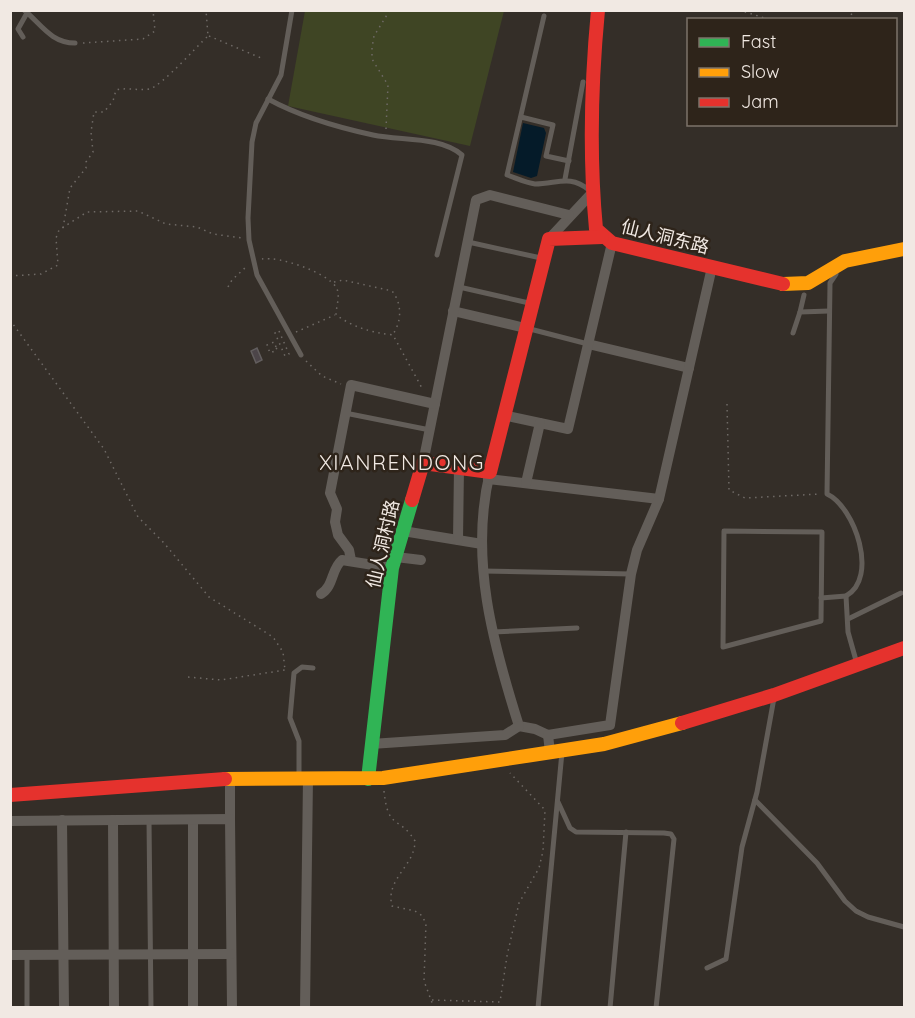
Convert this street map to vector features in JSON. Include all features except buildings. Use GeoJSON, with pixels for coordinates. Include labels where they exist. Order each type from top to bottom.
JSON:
{"type":"FeatureCollection","features":[{"type":"Feature","properties":{"kind":"street","name":"仙人洞东路"},"geometry":{"type":"LineString","coordinates":[[598,10],[591,87],[592,193],[596,229],[607,240],[787,285],[799,285],[846,261],[904,249]]}},
{"type":"Feature","properties":{"kind":"street"},"geometry":{"type":"LineString","coordinates":[[519,726],[492,632],[483,571],[482,523],[489,476],[503,415],[549,238],[592,193]]}},
{"type":"Feature","properties":{"kind":"street"},"geometry":{"type":"LineString","coordinates":[[569,215],[490,195],[476,200],[431,403],[430,430],[423,463],[459,468],[526,483],[659,499]]}},
{"type":"Feature","properties":{"kind":"street"},"geometry":{"type":"LineString","coordinates":[[503,415],[568,429],[588,344],[607,240],[549,238]]}},
{"type":"Feature","properties":{"kind":"street"},"geometry":{"type":"LineString","coordinates":[[371,744],[505,735],[519,726],[535,729],[548,735],[610,725],[631,574],[637,550],[659,499],[712,267]]}},
{"type":"Feature","properties":{"kind":"street"},"geometry":{"type":"LineString","coordinates":[[453,311],[525,328]]}},
{"type":"Feature","properties":{"kind":"street"},"geometry":{"type":"LineString","coordinates":[[588,344],[689,368]]}},
{"type":"Feature","properties":{"kind":"street"},"geometry":{"type":"LineString","coordinates":[[351,560],[349,550],[338,535],[335,522],[337,509],[330,493],[351,386],[431,403]]}},
{"type":"Feature","properties":{"kind":"street"},"geometry":{"type":"LineString","coordinates":[[526,483],[540,423]]}},
{"type":"Feature","properties":{"kind":"street","name":"仙人洞村路"},"geometry":{"type":"LineString","coordinates":[[368,778],[394,563],[423,463]]}},
{"type":"Feature","properties":{"kind":"street"},"geometry":{"type":"LineString","coordinates":[[458,540],[459,468]]}},
{"type":"Feature","properties":{"kind":"street"},"geometry":{"type":"LineString","coordinates":[[402,531],[482,544]]}},
{"type":"Feature","properties":{"kind":"street"},"geometry":{"type":"LineString","coordinates":[[321,594],[326,591],[337,564],[342,560],[394,563],[421,560]]}},
{"type":"Feature","properties":{"kind":"street"},"geometry":{"type":"LineString","coordinates":[[10,795],[230,779],[383,778],[501,761],[629,739],[774,695],[904,648]]}},
{"type":"Feature","properties":{"kind":"street"},"geometry":{"type":"LineString","coordinates":[[548,735],[556,751]]}},
{"type":"Feature","properties":{"kind":"street"},"geometry":{"type":"LineString","coordinates":[[303,778],[305,1008]]}},
{"type":"Feature","properties":{"kind":"street"},"geometry":{"type":"LineString","coordinates":[[230,779],[232,1008]]}},
{"type":"Feature","properties":{"kind":"street"},"geometry":{"type":"LineString","coordinates":[[10,821],[230,819]]}},
{"type":"Feature","properties":{"kind":"street"},"geometry":{"type":"LineString","coordinates":[[62,820],[64,1008]]}},
{"type":"Feature","properties":{"kind":"street"},"geometry":{"type":"LineString","coordinates":[[113,820],[114,1008]]}},
{"type":"Feature","properties":{"kind":"street"},"geometry":{"type":"LineString","coordinates":[[192,820],[193,1008]]}},
{"type":"Feature","properties":{"kind":"street"},"geometry":{"type":"LineString","coordinates":[[10,955],[231,954]]}},
{"type":"Feature","properties":{"kind":"lane"},"geometry":{"type":"LineString","coordinates":[[292,10],[286,61],[256,123],[252,142],[249,240],[265,292],[301,355]]}},
{"type":"Feature","properties":{"kind":"lane"},"geometry":{"type":"LineString","coordinates":[[23,37],[18,29],[26,12],[54,39],[63,43],[75,43]]}},
{"type":"Feature","properties":{"kind":"lane"},"geometry":{"type":"LineString","coordinates":[[544,16],[507,176],[532,184],[565,179],[579,182],[592,193]]}},
{"type":"Feature","properties":{"kind":"lane"},"geometry":{"type":"LineString","coordinates":[[565,179],[583,82]]}},
{"type":"Feature","properties":{"kind":"lane"},"geometry":{"type":"LineString","coordinates":[[268,99],[292,112],[331,124],[398,140],[445,145],[462,155],[437,255]]}},
{"type":"Feature","properties":{"kind":"lane"},"geometry":{"type":"LineString","coordinates":[[521,117],[553,125],[546,156],[569,161]]}},
{"type":"Feature","properties":{"kind":"lane"},"geometry":{"type":"LineString","coordinates":[[466,242],[543,258]]}},
{"type":"Feature","properties":{"kind":"lane"},"geometry":{"type":"LineString","coordinates":[[822,598],[846,596],[855,592],[861,576],[861,548],[855,527],[836,498],[827,494],[830,283],[833,275],[843,269],[904,255]]}},
{"type":"Feature","properties":{"kind":"lane"},"geometry":{"type":"LineString","coordinates":[[458,286],[532,304]]}},
{"type":"Feature","properties":{"kind":"lane"},"geometry":{"type":"LineString","coordinates":[[793,333],[804,296]]}},
{"type":"Feature","properties":{"kind":"lane"},"geometry":{"type":"LineString","coordinates":[[800,312],[829,311]]}},
{"type":"Feature","properties":{"kind":"lane"},"geometry":{"type":"LineString","coordinates":[[525,328],[588,344]]}},
{"type":"Feature","properties":{"kind":"lane"},"geometry":{"type":"LineString","coordinates":[[345,413],[430,430]]}},
{"type":"Feature","properties":{"kind":"lane"},"geometry":{"type":"LineString","coordinates":[[724,531],[822,532],[822,598],[821,621],[723,647],[724,531]]}},
{"type":"Feature","properties":{"kind":"lane"},"geometry":{"type":"LineString","coordinates":[[483,571],[631,574]]}},
{"type":"Feature","properties":{"kind":"lane"},"geometry":{"type":"LineString","coordinates":[[848,619],[901,593]]}},
{"type":"Feature","properties":{"kind":"lane"},"geometry":{"type":"LineString","coordinates":[[846,596],[848,632],[857,666]]}},
{"type":"Feature","properties":{"kind":"lane"},"geometry":{"type":"LineString","coordinates":[[492,632],[577,628]]}},
{"type":"Feature","properties":{"kind":"lane"},"geometry":{"type":"LineString","coordinates":[[303,778],[299,741],[290,718],[292,684],[294,673],[302,667],[313,668]]}},
{"type":"Feature","properties":{"kind":"lane"},"geometry":{"type":"LineString","coordinates":[[707,968],[726,959],[742,847],[755,800],[774,695]]}},
{"type":"Feature","properties":{"kind":"lane"},"geometry":{"type":"LineString","coordinates":[[538,1008],[558,802],[556,751]]}},
{"type":"Feature","properties":{"kind":"lane"},"geometry":{"type":"LineString","coordinates":[[755,800],[817,863],[845,901],[856,911],[868,917],[904,927]]}},
{"type":"Feature","properties":{"kind":"lane"},"geometry":{"type":"LineString","coordinates":[[558,802],[570,828],[576,832],[664,833],[671,834],[674,839],[656,1008]]}},
{"type":"Feature","properties":{"kind":"lane"},"geometry":{"type":"LineString","coordinates":[[149,820],[151,1008]]}},
{"type":"Feature","properties":{"kind":"lane"},"geometry":{"type":"LineString","coordinates":[[610,1008],[626,832]]}},
{"type":"Feature","properties":{"kind":"lane"},"geometry":{"type":"LineString","coordinates":[[27,955],[27,1008]]}},
{"type":"Feature","properties":{"kind":"path"},"geometry":{"type":"LineString","coordinates":[[75,43],[143,39],[155,31],[153,10]]}},
{"type":"Feature","properties":{"kind":"path"},"geometry":{"type":"LineString","coordinates":[[206,10],[208,36]]}},
{"type":"Feature","properties":{"kind":"path"},"geometry":{"type":"LineString","coordinates":[[390,10],[374,36],[372,59],[388,85],[386,130],[398,140]]}},
{"type":"Feature","properties":{"kind":"path"},"geometry":{"type":"LineString","coordinates":[[739,10],[765,18]]}},
{"type":"Feature","properties":{"kind":"path"},"geometry":{"type":"LineString","coordinates":[[208,36],[261,58]]}},
{"type":"Feature","properties":{"kind":"path"},"geometry":{"type":"LineString","coordinates":[[63,228],[69,188],[87,168],[86,162],[93,152],[91,132],[94,112],[104,112],[113,101],[116,90],[150,89],[173,74],[178,64],[208,36]]}},
{"type":"Feature","properties":{"kind":"path"},"geometry":{"type":"LineString","coordinates":[[10,276],[41,274],[58,265],[56,238],[59,230],[87,212],[138,211],[166,224],[249,240]]}},
{"type":"Feature","properties":{"kind":"path"},"geometry":{"type":"LineString","coordinates":[[228,287],[232,280],[254,261],[273,257],[297,264],[332,283],[339,295],[336,315]]}},
{"type":"Feature","properties":{"kind":"path"},"geometry":{"type":"LineString","coordinates":[[332,283],[343,280],[392,291],[400,305],[398,327],[393,334]]}},
{"type":"Feature","properties":{"kind":"path"},"geometry":{"type":"LineString","coordinates":[[289,335],[336,315]]}},
{"type":"Feature","properties":{"kind":"path"},"geometry":{"type":"LineString","coordinates":[[336,315],[352,326],[393,334],[431,403]]}},
{"type":"Feature","properties":{"kind":"path"},"geometry":{"type":"LineString","coordinates":[[10,320],[104,449],[138,517],[164,543],[209,597],[273,637],[283,652],[285,670],[221,680],[188,677]]}},
{"type":"Feature","properties":{"kind":"path"},"geometry":{"type":"LineString","coordinates":[[279,331],[289,354],[285,356],[280,345],[275,333],[279,331]]}},
{"type":"Feature","properties":{"kind":"path"},"geometry":{"type":"LineString","coordinates":[[276,346],[280,345]]}},
{"type":"Feature","properties":{"kind":"path"},"geometry":{"type":"LineString","coordinates":[[301,355],[322,376],[339,384],[351,386]]}},
{"type":"Feature","properties":{"kind":"path"},"geometry":{"type":"LineString","coordinates":[[727,404],[729,490],[745,498],[827,494]]}},
{"type":"Feature","properties":{"kind":"path"},"geometry":{"type":"LineString","coordinates":[[432,1000],[500,1002],[519,903],[539,868],[543,851],[545,810],[501,761]]}},
{"type":"Feature","properties":{"kind":"path"},"geometry":{"type":"LineString","coordinates":[[383,778],[386,811],[391,819],[415,841],[415,849],[394,880],[390,897],[392,906],[415,911],[421,915],[426,924],[424,981],[434,1008]]}},
{"type":"Feature","properties":{"kind":"green space"},"geometry":{"type":"Polygon","coordinates":[[[305,11],[504,11],[470,146],[288,106],[305,11]]]}},
{"type":"Feature","properties":{"kind":"water"},"geometry":{"type":"Polygon","coordinates":[[[523,123],[544,128],[546,133],[537,176],[531,178],[513,172],[523,123]]]}},
{"type":"Feature","properties":{"kind":"traffic: fast"},"geometry":{"type":"LineString","coordinates":[[368,779],[392,568],[412,500]]}},
{"type":"Feature","properties":{"kind":"traffic: slow"},"geometry":{"type":"LineString","coordinates":[[783,284],[808,283],[845,261],[904,249]]}},
{"type":"Feature","properties":{"kind":"traffic: slow"},"geometry":{"type":"LineString","coordinates":[[225,779],[383,778],[604,744],[682,723]]}},
{"type":"Feature","properties":{"kind":"traffic: jam"},"geometry":{"type":"LineString","coordinates":[[598,10],[592,119],[592,174],[596,229],[612,243],[783,284]]}},
{"type":"Feature","properties":{"kind":"traffic: jam"},"geometry":{"type":"LineString","coordinates":[[412,500],[423,463],[490,472],[549,239],[602,237]]}},
{"type":"Feature","properties":{"kind":"traffic: jam"},"geometry":{"type":"LineString","coordinates":[[682,723],[774,695],[904,648]]}},
{"type":"Feature","properties":{"kind":"traffic: jam"},"geometry":{"type":"LineString","coordinates":[[10,795],[225,779]]}},
{"type":"Feature","properties":{"kind":"district","name":"XIANRENDONG"},"geometry":{"type":"Point","coordinates":[402,463]}}]}
